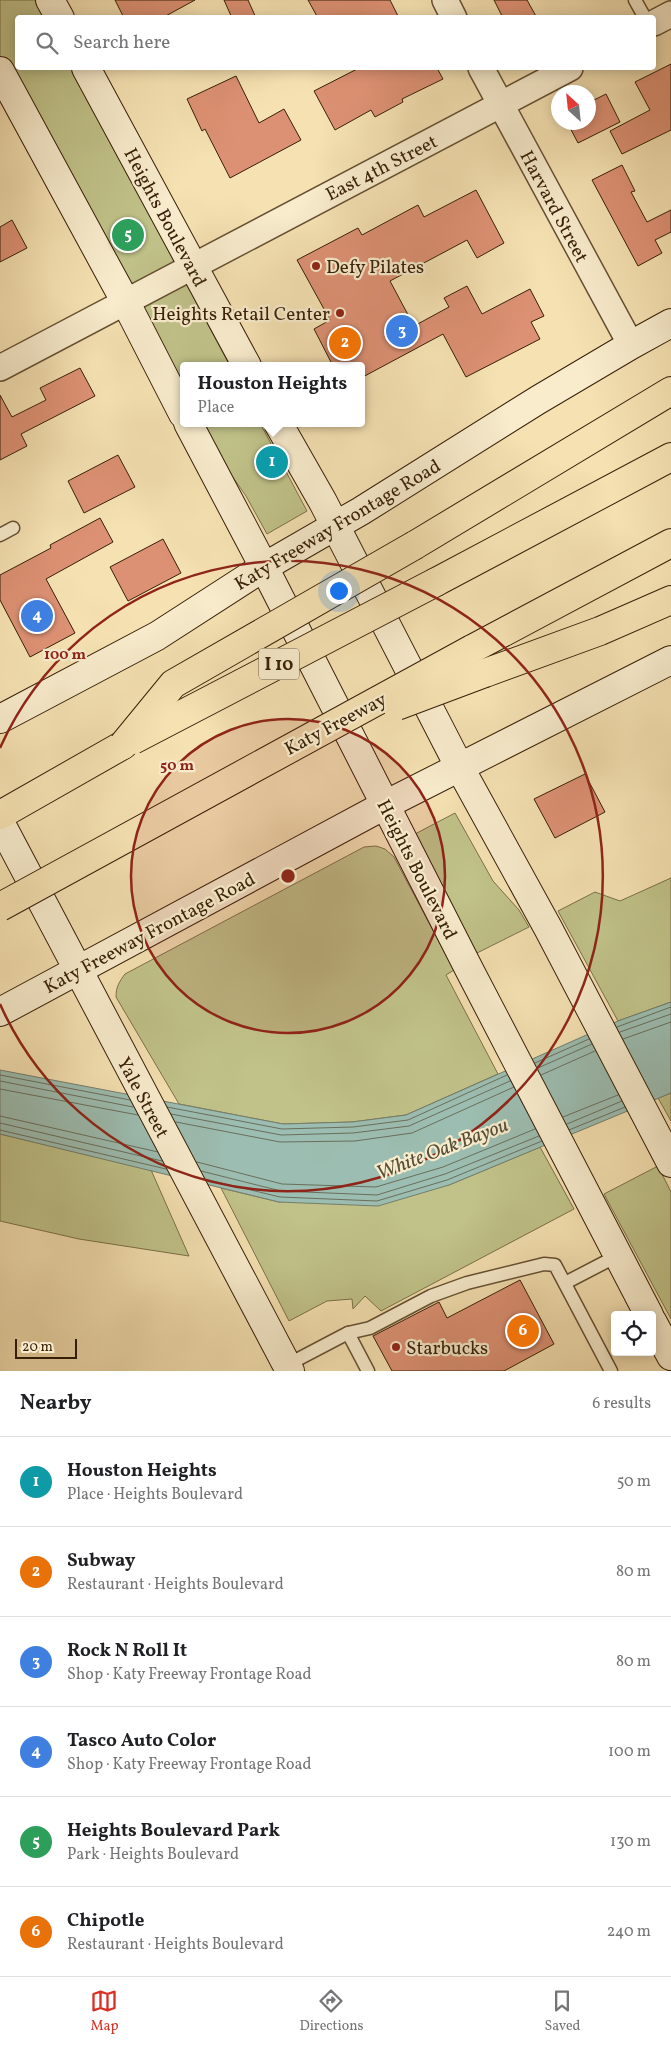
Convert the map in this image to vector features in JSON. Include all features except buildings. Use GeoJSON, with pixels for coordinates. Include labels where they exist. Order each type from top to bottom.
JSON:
{"type":"FeatureCollection","features":[{"type":"Feature","properties":{"kind":"highway"},"geometry":{"type":"LineString","coordinates":[[123,745],[173,684],[415,545],[671,391]]}},
{"type":"Feature","properties":{"kind":"highway","name":"I 10"},"geometry":{"type":"LineString","coordinates":[[0,815],[123,745],[671,457]]}},
{"type":"Feature","properties":{"kind":"highway","name":"Katy Freeway"},"geometry":{"type":"LineString","coordinates":[[0,907],[671,542]]}},
{"type":"Feature","properties":{"kind":"highway"},"geometry":{"type":"LineString","coordinates":[[304,740],[600,632],[671,600]]}},
{"type":"Feature","properties":{"kind":"main road"},"geometry":{"type":"LineString","coordinates":[[50,0],[58,15]]}},
{"type":"Feature","properties":{"kind":"main road","name":"Heights Boulevard"},"geometry":{"type":"LineString","coordinates":[[87,70],[244,362]]}},
{"type":"Feature","properties":{"kind":"main road"},"geometry":{"type":"LineString","coordinates":[[0,71],[125,301],[180,408]]}},
{"type":"Feature","properties":{"kind":"main road","name":"Katy Freeway Frontage Road"},"geometry":{"type":"LineString","coordinates":[[0,719],[157,636],[264,567],[335,526],[631,345],[671,323]]}},
{"type":"Feature","properties":{"kind":"main road","name":"Heights Boulevard"},"geometry":{"type":"LineString","coordinates":[[190,427],[647,1311]]}},
{"type":"Feature","properties":{"kind":"main road"},"geometry":{"type":"LineString","coordinates":[[280,427],[335,526],[460,768],[548,928],[671,1162]]}},
{"type":"Feature","properties":{"kind":"main road","name":"Katy Freeway Frontage Road"},"geometry":{"type":"LineString","coordinates":[[0,1012],[385,805],[671,660]]}},
{"type":"Feature","properties":{"kind":"main road","name":"Yale Street"},"geometry":{"type":"LineString","coordinates":[[0,822],[79,969],[104,1022],[289,1368]]}},
{"type":"Feature","properties":{"kind":"main road"},"geometry":{"type":"LineString","coordinates":[[656,1328],[671,1356]]}},
{"type":"Feature","properties":{"kind":"street"},"geometry":{"type":"LineString","coordinates":[[445,0],[452,15]]}},
{"type":"Feature","properties":{"kind":"street"},"geometry":{"type":"LineString","coordinates":[[656,22],[671,14]]}},
{"type":"Feature","properties":{"kind":"street","name":"Harvard Street"},"geometry":{"type":"LineString","coordinates":[[482,70],[631,345]]}},
{"type":"Feature","properties":{"kind":"street","name":"East 4th Street"},"geometry":{"type":"LineString","coordinates":[[0,368],[566,70]]}},
{"type":"Feature","properties":{"kind":"lane"},"geometry":{"type":"LineString","coordinates":[[635,0],[643,15]]}},
{"type":"Feature","properties":{"kind":"lane"},"geometry":{"type":"LineString","coordinates":[[0,535],[13,528]]}},
{"type":"Feature","properties":{"kind":"lane"},"geometry":{"type":"LineString","coordinates":[[565,1283],[617,1256]]}},
{"type":"Feature","properties":{"kind":"lane"},"geometry":{"type":"LineString","coordinates":[[289,1368],[348,1333],[370,1328],[431,1296],[467,1283],[544,1264],[555,1265],[611,1371]]}},
{"type":"Feature","properties":{"kind":"lane"},"geometry":{"type":"LineString","coordinates":[[348,1333],[368,1371]]}},
{"type":"Feature","properties":{"kind":"green space"},"geometry":{"type":"Polygon","coordinates":[[[0,0],[35,0],[44,15],[15,15],[15,70],[72,70],[228,362],[180,362],[180,395],[0,56],[0,0]]]}},
{"type":"Feature","properties":{"kind":"green space"},"geometry":{"type":"Polygon","coordinates":[[[198,427],[262,427],[307,511],[267,534],[246,496],[198,427]]]}},
{"type":"Feature","properties":{"kind":"green space"},"geometry":{"type":"Polygon","coordinates":[[[455,813],[493,881],[519,910],[529,927],[475,954],[415,834],[455,813]]]}},
{"type":"Feature","properties":{"kind":"green space"},"geometry":{"type":"Polygon","coordinates":[[[376,846],[385,849],[394,857],[454,970],[446,975],[498,1074],[406,1115],[352,1122],[283,1124],[179,1104],[116,997],[118,985],[125,974],[364,847],[376,846]]]}},
{"type":"Feature","properties":{"kind":"green space"},"geometry":{"type":"Polygon","coordinates":[[[671,878],[671,1002],[618,1021],[558,911],[595,892],[620,901],[671,878]]]}},
{"type":"Feature","properties":{"kind":"green space"},"geometry":{"type":"Polygon","coordinates":[[[671,1093],[671,1121],[658,1098],[671,1093]]]}},
{"type":"Feature","properties":{"kind":"green space"},"geometry":{"type":"Polygon","coordinates":[[[0,1134],[151,1170],[189,1256],[79,1239],[0,1221],[0,1134]]]}},
{"type":"Feature","properties":{"kind":"green space"},"geometry":{"type":"Polygon","coordinates":[[[540,1147],[574,1209],[381,1311],[365,1296],[353,1309],[352,1299],[327,1301],[289,1321],[221,1188],[279,1202],[449,1185],[540,1147]]]}},
{"type":"Feature","properties":{"kind":"green space"},"geometry":{"type":"Polygon","coordinates":[[[658,1166],[671,1192],[671,1319],[604,1194],[658,1166]]]}},
{"type":"Feature","properties":{"kind":"water","name":"White Oak Bayou"},"geometry":{"type":"Polygon","coordinates":[[[671,1002],[671,1093],[449,1185],[378,1206],[279,1202],[0,1134],[0,1070],[283,1124],[352,1122],[406,1115],[618,1021],[671,1002]]]}},
{"type":"Feature","properties":{"kind":"place","name":"Heights Boulevard Park"},"geometry":{"type":"Point","coordinates":[128,235]}},
{"type":"Feature","properties":{"kind":"place","name":"Defy Pilates"},"geometry":{"type":"Point","coordinates":[316,266]}},
{"type":"Feature","properties":{"kind":"place","name":"Heights Retail Center"},"geometry":{"type":"Point","coordinates":[340,313]}},
{"type":"Feature","properties":{"kind":"place","name":"Rock N Roll It"},"geometry":{"type":"Point","coordinates":[402,331]}},
{"type":"Feature","properties":{"kind":"place","name":"Subway"},"geometry":{"type":"Point","coordinates":[345,343]}},
{"type":"Feature","properties":{"kind":"place","name":"Houston Heights"},"geometry":{"type":"Point","coordinates":[272,462]}},
{"type":"Feature","properties":{"kind":"place","name":"Tasco Auto Color"},"geometry":{"type":"Point","coordinates":[37,616]}},
{"type":"Feature","properties":{"kind":"place","name":"Chipotle"},"geometry":{"type":"Point","coordinates":[523,1331]}},
{"type":"Feature","properties":{"kind":"place","name":"Starbucks"},"geometry":{"type":"Point","coordinates":[396,1347]}}]}
